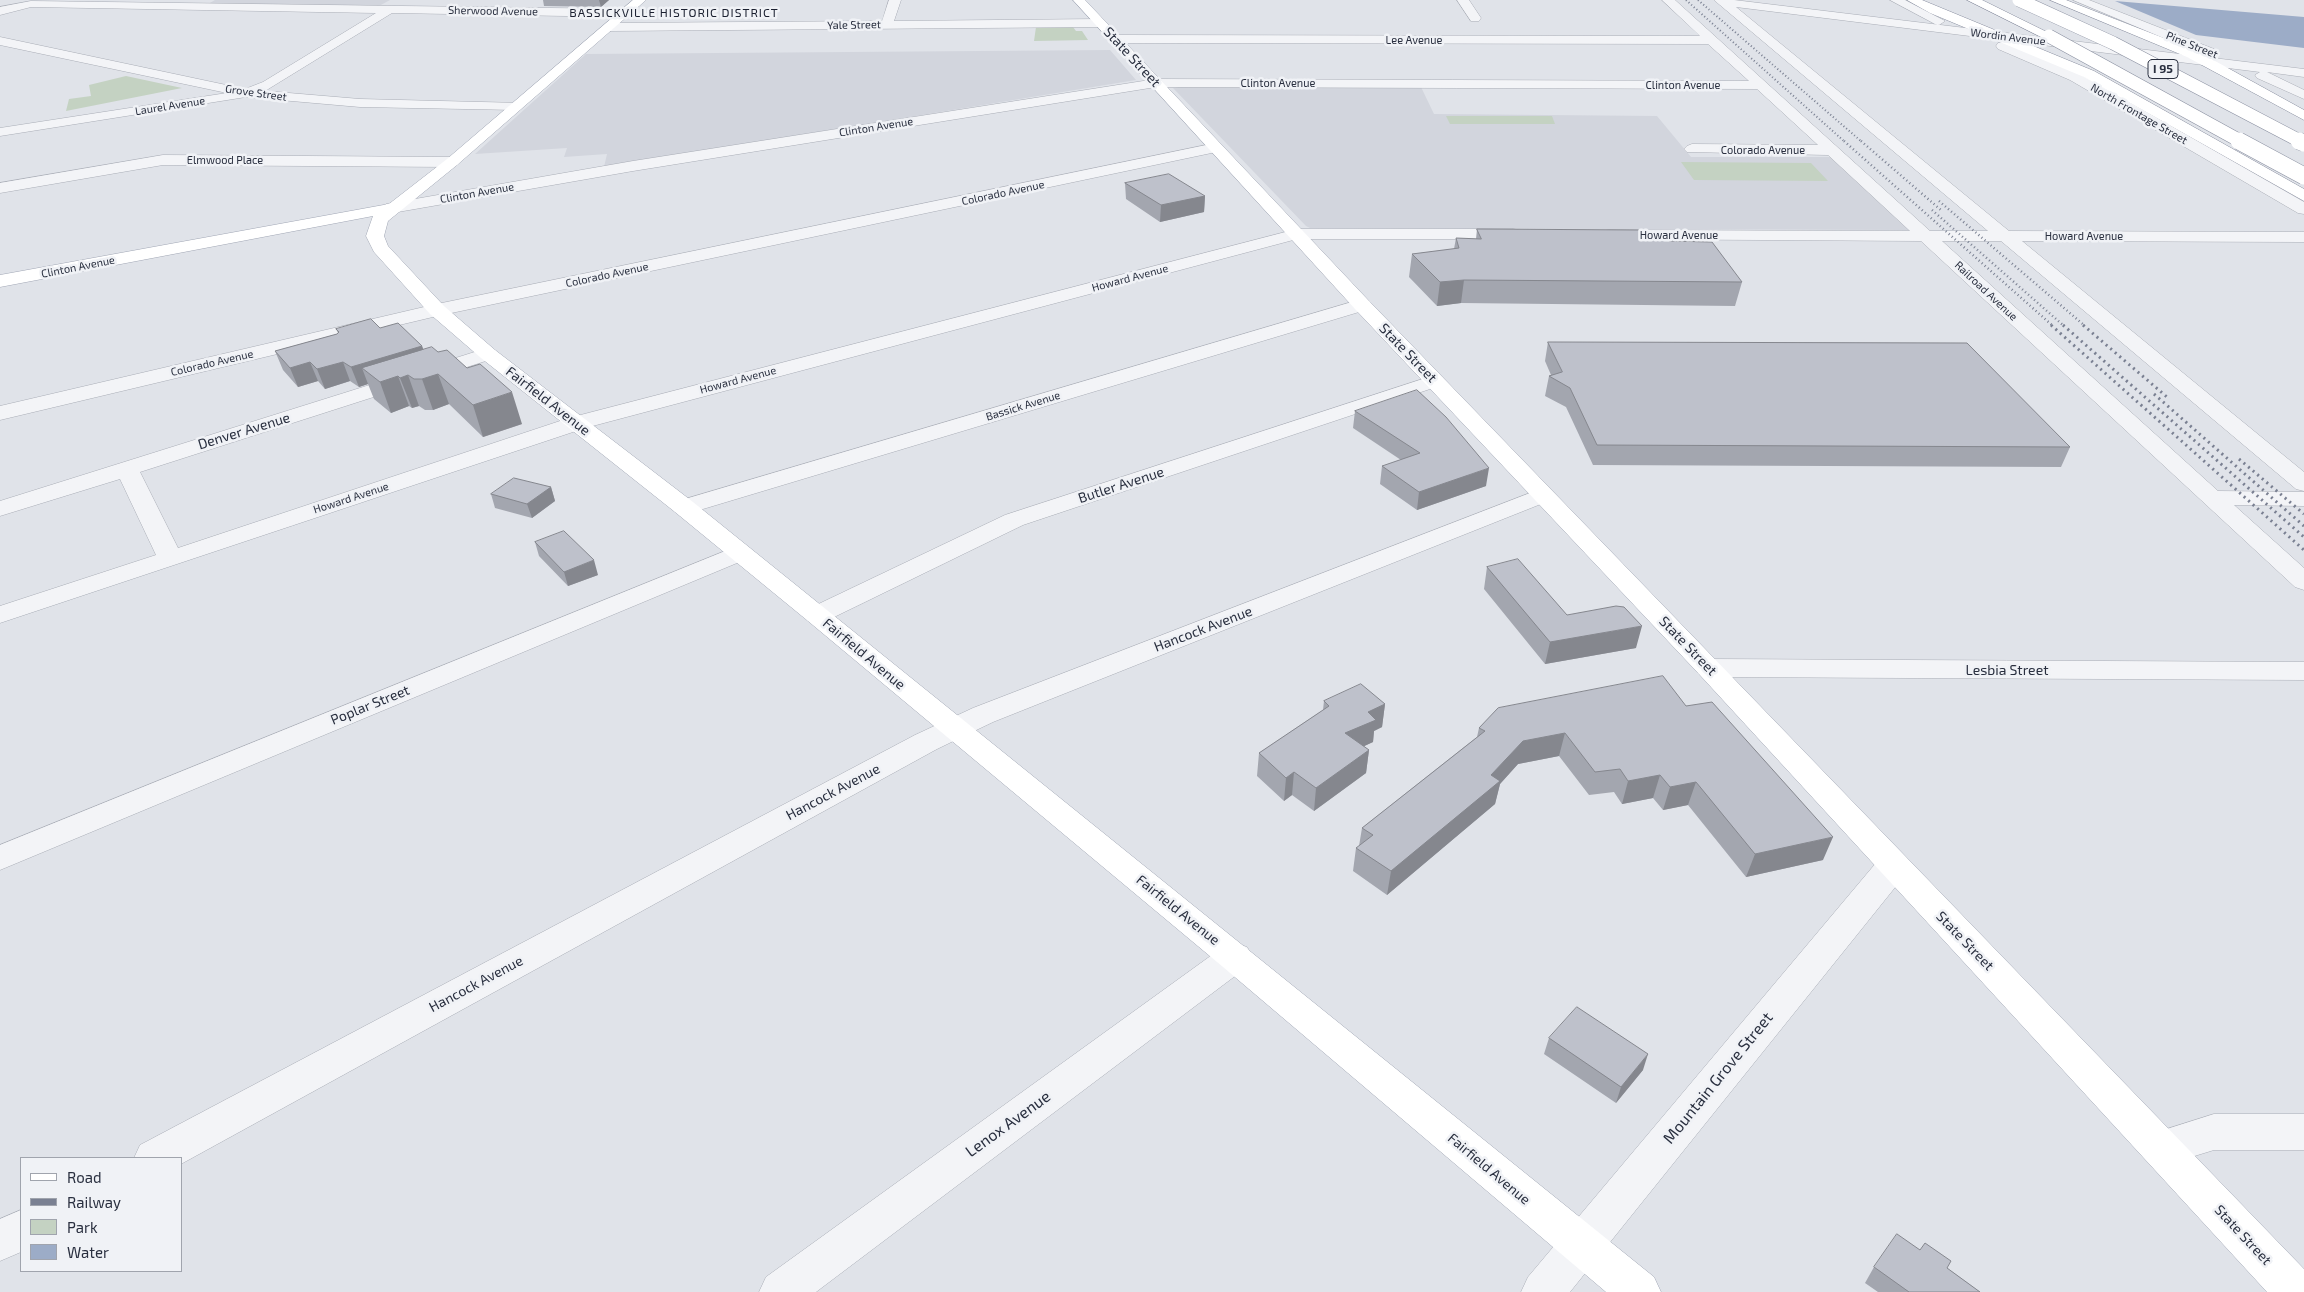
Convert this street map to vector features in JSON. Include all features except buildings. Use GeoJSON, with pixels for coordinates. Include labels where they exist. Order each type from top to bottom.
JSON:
{"type":"FeatureCollection","features":[{"type":"Feature","properties":{"kind":"main road","name":"State Street"},"geometry":{"type":"LineString","coordinates":[[1079,0],[1362,305],[1709,668],[1893,866],[2162,1148],[2296,1292]]}},
{"type":"Feature","properties":{"kind":"main road"},"geometry":{"type":"LineString","coordinates":[[1913,0],[2088,74],[2304,196]]}},
{"type":"Feature","properties":{"kind":"main road","name":"I 95"},"geometry":{"type":"LineString","coordinates":[[1973,0],[2080,52],[2304,176]]}},
{"type":"Feature","properties":{"kind":"main road","name":"I 95"},"geometry":{"type":"LineString","coordinates":[[2019,0],[2113,43],[2304,143]]}},
{"type":"Feature","properties":{"kind":"main road"},"geometry":{"type":"LineString","coordinates":[[2056,0],[2206,61],[2304,116]]}},
{"type":"Feature","properties":{"kind":"main road","name":"Fairfield Avenue"},"geometry":{"type":"LineString","coordinates":[[633,7],[452,162],[392,208],[378,223],[375,236],[380,248],[437,310],[488,354],[684,507],[1235,957],[1639,1292]]}},
{"type":"Feature","properties":{"kind":"main road","name":"Clinton Avenue"},"geometry":{"type":"LineString","coordinates":[[0,282],[392,208]]}},
{"type":"Feature","properties":{"kind":"street"},"geometry":{"type":"LineString","coordinates":[[0,11],[43,0]]}},
{"type":"Feature","properties":{"kind":"street","name":"Laurel Avenue"},"geometry":{"type":"LineString","coordinates":[[0,132],[246,93],[268,85],[404,0]]}},
{"type":"Feature","properties":{"kind":"street"},"geometry":{"type":"LineString","coordinates":[[887,24],[895,0]]}},
{"type":"Feature","properties":{"kind":"street"},"geometry":{"type":"LineString","coordinates":[[1463,0],[1476,18]]}},
{"type":"Feature","properties":{"kind":"street","name":"Railroad Avenue"},"geometry":{"type":"LineString","coordinates":[[1668,0],[2304,582]]}},
{"type":"Feature","properties":{"kind":"street"},"geometry":{"type":"LineString","coordinates":[[1896,0],[1930,17],[1968,32]]}},
{"type":"Feature","properties":{"kind":"street","name":"Pine Street"},"geometry":{"type":"LineString","coordinates":[[2079,0],[2239,64],[2304,95]]}},
{"type":"Feature","properties":{"kind":"street"},"geometry":{"type":"LineString","coordinates":[[1718,1],[2006,236],[2304,484]]}},
{"type":"Feature","properties":{"kind":"street","name":"Wordin Avenue"},"geometry":{"type":"LineString","coordinates":[[1718,1],[2304,73]]}},
{"type":"Feature","properties":{"kind":"street"},"geometry":{"type":"LineString","coordinates":[[0,18],[31,4]]}},
{"type":"Feature","properties":{"kind":"street","name":"Sherwood Avenue"},"geometry":{"type":"LineString","coordinates":[[31,4],[388,10],[633,7]]}},
{"type":"Feature","properties":{"kind":"street","name":"Yale Street"},"geometry":{"type":"LineString","coordinates":[[609,27],[1100,23]]}},
{"type":"Feature","properties":{"kind":"street","name":"North Frontage Street"},"geometry":{"type":"LineString","coordinates":[[1968,32],[2075,77],[2304,209]]}},
{"type":"Feature","properties":{"kind":"street","name":"Lee Avenue"},"geometry":{"type":"LineString","coordinates":[[1115,39],[1712,40]]}},
{"type":"Feature","properties":{"kind":"street","name":"Grove Street"},"geometry":{"type":"LineString","coordinates":[[0,41],[246,93],[343,102],[517,106]]}},
{"type":"Feature","properties":{"kind":"street","name":"Clinton Avenue"},"geometry":{"type":"LineString","coordinates":[[392,208],[633,166],[1156,83],[1762,85]]}},
{"type":"Feature","properties":{"kind":"street","name":"Colorado Avenue"},"geometry":{"type":"LineString","coordinates":[[0,413],[437,310],[1216,148]]}},
{"type":"Feature","properties":{"kind":"street","name":"Colorado Avenue"},"geometry":{"type":"LineString","coordinates":[[1692,149],[1833,150]]}},
{"type":"Feature","properties":{"kind":"street","name":"Elmwood Place"},"geometry":{"type":"LineString","coordinates":[[0,188],[163,160],[452,162]]}},
{"type":"Feature","properties":{"kind":"street","name":"Howard Avenue"},"geometry":{"type":"LineString","coordinates":[[0,615],[577,423],[1297,234],[1530,234]]}},
{"type":"Feature","properties":{"kind":"street","name":"Howard Avenue"},"geometry":{"type":"LineString","coordinates":[[1588,234],[2304,236]]}},
{"type":"Feature","properties":{"kind":"street","name":"Bassick Avenue"},"geometry":{"type":"LineString","coordinates":[[684,507],[1362,305]]}},
{"type":"Feature","properties":{"kind":"street","name":"Denver Avenue"},"geometry":{"type":"LineString","coordinates":[[0,508],[488,354]]}},
{"type":"Feature","properties":{"kind":"street","name":"Butler Avenue"},"geometry":{"type":"LineString","coordinates":[[817,616],[1014,520],[1435,381]]}},
{"type":"Feature","properties":{"kind":"street"},"geometry":{"type":"LineString","coordinates":[[126,468],[170,557]]}},
{"type":"Feature","properties":{"kind":"street","name":"Hancock Avenue"},"geometry":{"type":"LineString","coordinates":[[156,1157],[926,742],[983,715],[1543,495]]}},
{"type":"Feature","properties":{"kind":"street"},"geometry":{"type":"LineString","coordinates":[[2212,498],[2304,499]]}},
{"type":"Feature","properties":{"kind":"street","name":"Poplar Street"},"geometry":{"type":"LineString","coordinates":[[0,858],[740,553]]}},
{"type":"Feature","properties":{"kind":"street","name":"Lesbia Street"},"geometry":{"type":"LineString","coordinates":[[1709,668],[2304,671]]}},
{"type":"Feature","properties":{"kind":"street","name":"Mountain Grove Street"},"geometry":{"type":"LineString","coordinates":[[1544,1292],[1893,866]]}},
{"type":"Feature","properties":{"kind":"street","name":"Lenox Avenue"},"geometry":{"type":"LineString","coordinates":[[781,1292],[1235,957]]}},
{"type":"Feature","properties":{"kind":"street"},"geometry":{"type":"LineString","coordinates":[[2162,1148],[2214,1132],[2304,1132]]}},
{"type":"Feature","properties":{"kind":"street"},"geometry":{"type":"LineString","coordinates":[[0,1241],[20,1231]]}},
{"type":"Feature","properties":{"kind":"shaded area"},"geometry":{"type":"Polygon","coordinates":[[[215,0],[390,0],[379,6],[208,4],[215,0]]]}},
{"type":"Feature","properties":{"kind":"shaded area"},"geometry":{"type":"Polygon","coordinates":[[[1110,50],[1136,80],[604,167],[607,154],[564,157],[567,148],[475,154],[586,54],[1110,50]]]}},
{"type":"Feature","properties":{"kind":"shaded area"},"geometry":{"type":"Polygon","coordinates":[[[1421,87],[1434,114],[1657,116],[1691,157],[1834,157],[1909,230],[1310,228],[1173,88],[1421,87]]]}},
{"type":"Feature","properties":{"kind":"green space"},"geometry":{"type":"Polygon","coordinates":[[[1036,27],[1073,27],[1076,31],[1082,31],[1088,40],[1034,41],[1036,27]]]}},
{"type":"Feature","properties":{"kind":"green space"},"geometry":{"type":"Polygon","coordinates":[[[126,76],[182,88],[66,111],[69,99],[91,96],[89,85],[126,76]]]}},
{"type":"Feature","properties":{"kind":"green space"},"geometry":{"type":"Polygon","coordinates":[[[1446,116],[1552,116],[1555,124],[1450,124],[1446,116]]]}},
{"type":"Feature","properties":{"kind":"green space"},"geometry":{"type":"Polygon","coordinates":[[[1681,162],[1811,163],[1828,181],[1694,180],[1681,162]]]}},
{"type":"Feature","properties":{"kind":"water"},"geometry":{"type":"Polygon","coordinates":[[[2115,1],[2304,17],[2304,48],[2196,35],[2115,1]]]}},
{"type":"Feature","properties":{"kind":"railway"},"geometry":{"type":"LineString","coordinates":[[1686,0],[1845,142]]}},
{"type":"Feature","properties":{"kind":"railway"},"geometry":{"type":"LineString","coordinates":[[1698,0],[1862,142]]}},
{"type":"Feature","properties":{"kind":"railway"},"geometry":{"type":"LineString","coordinates":[[1844,141],[2053,326]]}},
{"type":"Feature","properties":{"kind":"railway"},"geometry":{"type":"LineString","coordinates":[[1861,141],[1942,211]]}},
{"type":"Feature","properties":{"kind":"railway"},"geometry":{"type":"LineString","coordinates":[[1939,201],[2085,326]]}},
{"type":"Feature","properties":{"kind":"railway"},"geometry":{"type":"LineString","coordinates":[[1932,210],[2064,326]]}},
{"type":"Feature","properties":{"kind":"railway"},"geometry":{"type":"LineString","coordinates":[[2051,325],[2304,550]]}},
{"type":"Feature","properties":{"kind":"railway"},"geometry":{"type":"LineString","coordinates":[[2063,325],[2304,537]]}},
{"type":"Feature","properties":{"kind":"railway"},"geometry":{"type":"LineString","coordinates":[[2083,325],[2167,397]]}},
{"type":"Feature","properties":{"kind":"railway"},"geometry":{"type":"LineString","coordinates":[[2154,394],[2304,526]]}},
{"type":"Feature","properties":{"kind":"railway"},"geometry":{"type":"LineString","coordinates":[[2239,459],[2304,514]]}},
{"type":"Feature","properties":{"kind":"district","name":"BASSICKVILLE HISTORIC DISTRICT"},"geometry":{"type":"Point","coordinates":[674,13]}}]}
